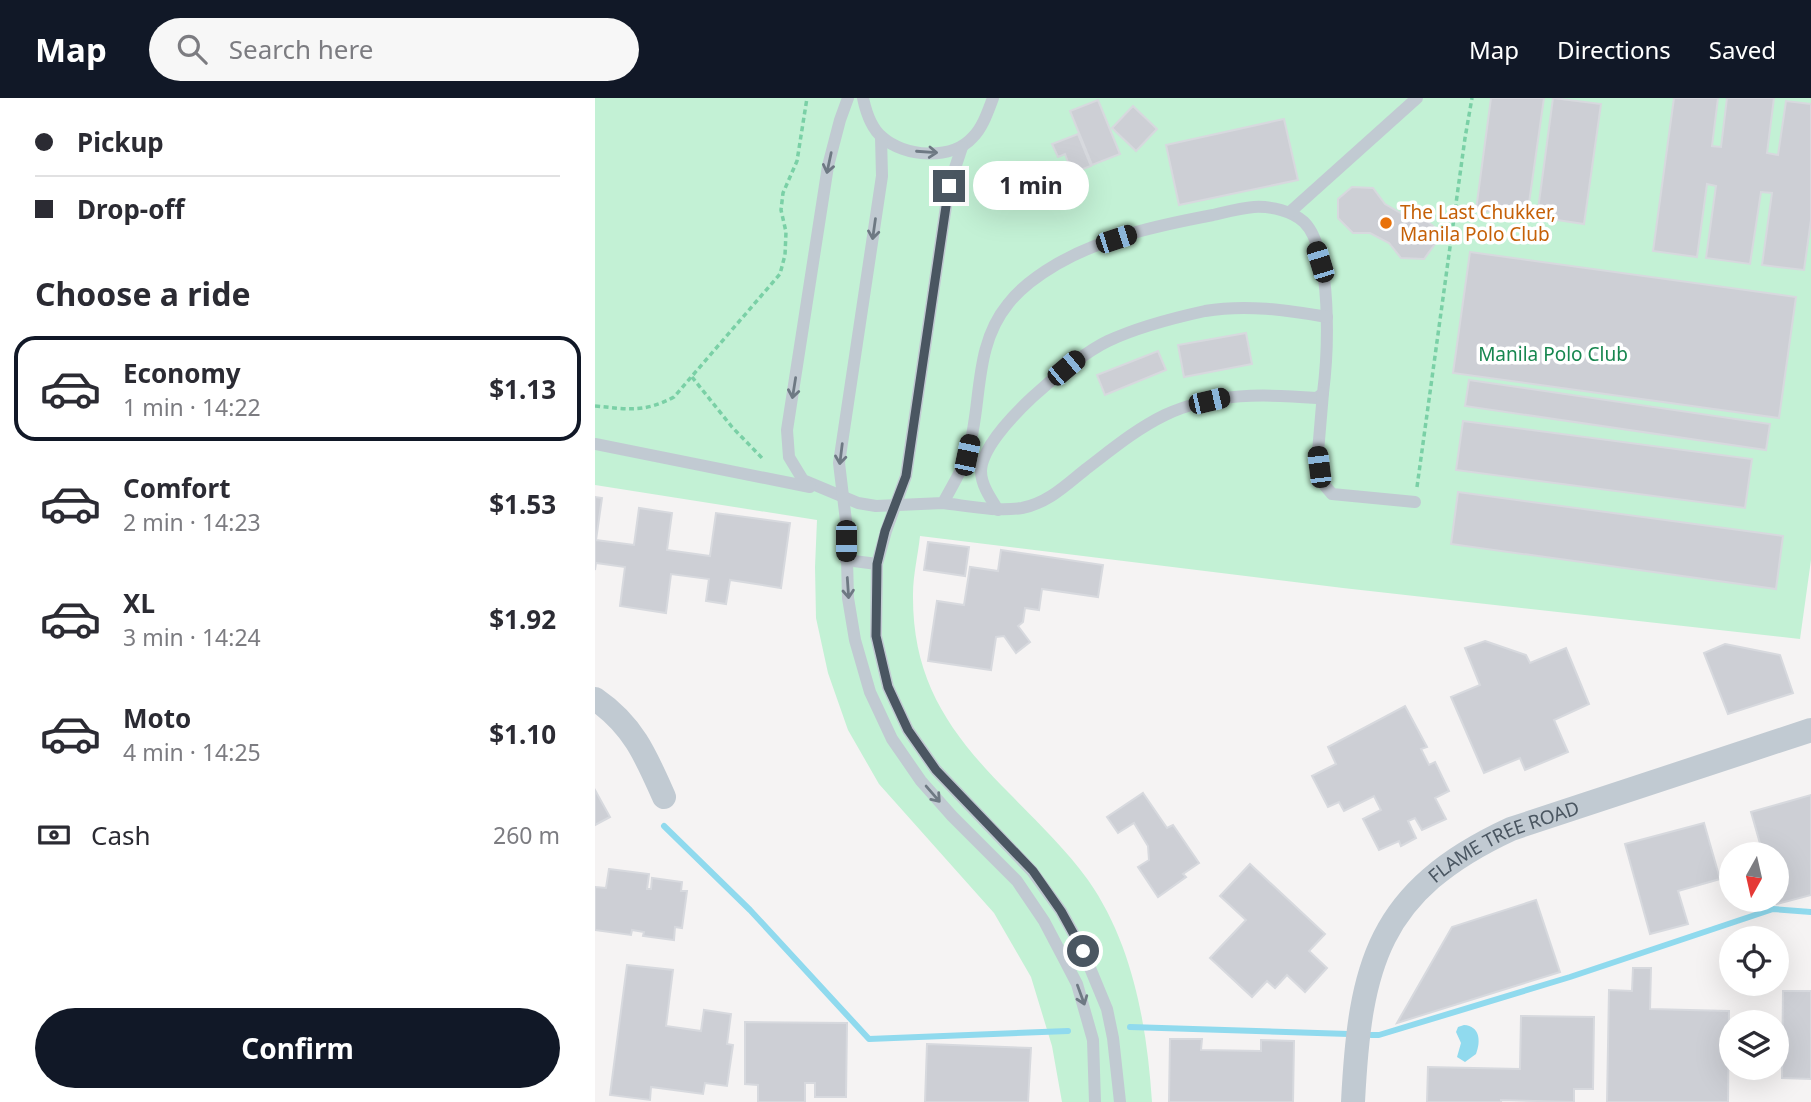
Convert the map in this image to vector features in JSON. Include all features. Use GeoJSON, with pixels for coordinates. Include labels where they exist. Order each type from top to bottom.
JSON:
{"type":"FeatureCollection","features":[{"type":"Feature","properties":{"kind":"street"},"geometry":{"type":"LineString","coordinates":[[595,699],[624,722],[642,750],[664,797]]}},
{"type":"Feature","properties":{"kind":"street","name":"FLAME TREE ROAD"},"geometry":{"type":"LineString","coordinates":[[1353,1102],[1355,1040],[1362,997],[1376,952],[1392,922],[1419,890],[1447,864],[1511,829],[1811,730]]}},
{"type":"Feature","properties":{"kind":"lane"},"geometry":{"type":"LineString","coordinates":[[848,98],[839,120],[828,166],[787,429],[789,457],[803,480],[858,503],[876,506],[896,503],[943,503],[998,510],[1026,507],[1047,499],[1064,488],[1130,435],[1165,415],[1192,405],[1257,394],[1317,398],[1323,393]]}},
{"type":"Feature","properties":{"kind":"lane"},"geometry":{"type":"LineString","coordinates":[[863,98],[870,122],[881,137],[898,148],[920,153],[942,153],[962,147],[974,136],[993,98]]}},
{"type":"Feature","properties":{"kind":"lane"},"geometry":{"type":"LineString","coordinates":[[1290,212],[1417,98]]}},
{"type":"Feature","properties":{"kind":"lane"},"geometry":{"type":"LineString","coordinates":[[881,137],[882,176],[839,463],[846,521],[848,598],[855,640],[870,692],[892,739],[921,781],[1017,881],[1044,921],[1077,984],[1093,1040],[1095,1102]]}},
{"type":"Feature","properties":{"kind":"lane"},"geometry":{"type":"LineString","coordinates":[[962,147],[949,186],[906,476],[885,531],[877,564],[876,636],[888,687],[908,730],[936,770],[1033,871],[1061,911],[1083,951],[1107,1009],[1120,1102]]}},
{"type":"Feature","properties":{"kind":"lane"},"geometry":{"type":"LineString","coordinates":[[943,503],[967,455],[982,357],[1007,304],[1032,281],[1057,264],[1094,246],[1161,225],[1255,207],[1290,212],[1305,224],[1320,262],[1328,343],[1318,452],[1321,481],[1332,494],[1415,502]]}},
{"type":"Feature","properties":{"kind":"lane"},"geometry":{"type":"LineString","coordinates":[[958,475],[1021,410],[1081,355],[1110,340],[1154,324],[1206,311],[1275,309],[1327,317]]}},
{"type":"Feature","properties":{"kind":"lane"},"geometry":{"type":"LineString","coordinates":[[993,440],[983,459],[981,472],[998,510]]}},
{"type":"Feature","properties":{"kind":"lane"},"geometry":{"type":"LineString","coordinates":[[595,444],[824,490]]}},
{"type":"Feature","properties":{"kind":"lane"},"geometry":{"type":"LineString","coordinates":[[846,560],[877,564]]}},
{"type":"Feature","properties":{"kind":"lane"},"geometry":{"type":"LineString","coordinates":[[1095,1074],[1118,1074]]}},
{"type":"Feature","properties":{"kind":"path"},"geometry":{"type":"LineString","coordinates":[[595,406],[633,409],[655,407],[674,397],[780,274],[785,255],[786,232],[781,210],[783,193],[797,161],[807,98]]}},
{"type":"Feature","properties":{"kind":"path"},"geometry":{"type":"LineString","coordinates":[[1415,502],[1472,98]]}},
{"type":"Feature","properties":{"kind":"path"},"geometry":{"type":"LineString","coordinates":[[692,377],[732,427],[770,466]]}},
{"type":"Feature","properties":{"kind":"green space","name":"Manila Polo Club"},"geometry":{"type":"Polygon","coordinates":[[[595,98],[1811,98],[1811,560],[1800,639],[1343,588],[920,536],[913,587],[914,625],[927,680],[952,727],[969,749],[1060,846],[1088,880],[1116,931],[1135,986],[1146,1044],[1152,1102],[1062,1102],[1052,1046],[1031,977],[994,913],[879,784],[848,730],[828,673],[816,618],[817,520],[595,485],[595,98]]]}},
{"type":"Feature","properties":{"kind":"water"},"geometry":{"type":"Polygon","coordinates":[[[1464,1025],[1473,1028],[1479,1039],[1476,1054],[1465,1062],[1457,1057],[1461,1043],[1456,1032],[1458,1027],[1464,1025]]]}},
{"type":"Feature","properties":{"kind":"building"},"geometry":{"type":"Polygon","coordinates":[[[1491,98],[1544,98],[1527,217],[1476,210],[1491,98]]]}},
{"type":"Feature","properties":{"kind":"building"},"geometry":{"type":"Polygon","coordinates":[[[1553,98],[1601,104],[1584,224],[1537,217],[1553,98]]]}},
{"type":"Feature","properties":{"kind":"building"},"geometry":{"type":"Polygon","coordinates":[[[1674,98],[1718,98],[1712,146],[1721,147],[1727,98],[1774,98],[1767,153],[1778,155],[1786,101],[1811,104],[1811,220],[1804,270],[1762,265],[1772,193],[1761,192],[1750,264],[1706,258],[1716,186],[1707,184],[1697,257],[1653,251],[1674,98]]]}},
{"type":"Feature","properties":{"kind":"building"},"geometry":{"type":"Polygon","coordinates":[[[1098,100],[1120,154],[1092,165],[1070,111],[1098,100]]]}},
{"type":"Feature","properties":{"kind":"building"},"geometry":{"type":"Polygon","coordinates":[[[1133,106],[1157,129],[1136,151],[1112,128],[1133,106]]]}},
{"type":"Feature","properties":{"kind":"building"},"geometry":{"type":"Polygon","coordinates":[[[1284,119],[1298,180],[1179,205],[1166,145],[1284,119]]]}},
{"type":"Feature","properties":{"kind":"building"},"geometry":{"type":"Polygon","coordinates":[[[1078,134],[1091,166],[1072,173],[1065,154],[1058,157],[1052,144],[1078,134]]]}},
{"type":"Feature","properties":{"kind":"building","name":"The Last Chukker, Manila Polo Club"},"geometry":{"type":"Polygon","coordinates":[[[1352,187],[1373,188],[1385,204],[1404,215],[1420,215],[1434,227],[1435,244],[1424,259],[1401,258],[1389,243],[1370,233],[1353,233],[1338,218],[1338,199],[1352,187]]]}},
{"type":"Feature","properties":{"kind":"building"},"geometry":{"type":"Polygon","coordinates":[[[1470,252],[1796,297],[1779,418],[1453,373],[1470,252]]]}},
{"type":"Feature","properties":{"kind":"building"},"geometry":{"type":"Polygon","coordinates":[[[1246,333],[1252,364],[1184,377],[1178,345],[1246,333]]]}},
{"type":"Feature","properties":{"kind":"building"},"geometry":{"type":"Polygon","coordinates":[[[1158,351],[1166,370],[1105,395],[1097,375],[1158,351]]]}},
{"type":"Feature","properties":{"kind":"building"},"geometry":{"type":"Polygon","coordinates":[[[1469,380],[1770,424],[1766,450],[1465,406],[1469,380]]]}},
{"type":"Feature","properties":{"kind":"building"},"geometry":{"type":"Polygon","coordinates":[[[1463,421],[1752,459],[1745,508],[1456,470],[1463,421]]]}},
{"type":"Feature","properties":{"kind":"building"},"geometry":{"type":"Polygon","coordinates":[[[1458,492],[1783,536],[1776,589],[1451,544],[1458,492]]]}},
{"type":"Feature","properties":{"kind":"building"},"geometry":{"type":"Polygon","coordinates":[[[595,497],[602,498],[596,540],[634,545],[639,508],[672,513],[667,550],[710,556],[716,513],[790,523],[781,588],[730,580],[726,604],[706,601],[709,579],[671,574],[666,613],[620,606],[625,567],[596,563],[595,570],[595,497]]]}},
{"type":"Feature","properties":{"kind":"building"},"geometry":{"type":"Polygon","coordinates":[[[928,542],[969,547],[965,576],[924,570],[928,542]]]}},
{"type":"Feature","properties":{"kind":"building"},"geometry":{"type":"Polygon","coordinates":[[[1001,550],[1103,565],[1098,597],[1042,589],[1039,610],[1025,608],[1023,622],[1018,626],[1030,642],[1016,653],[1004,636],[996,637],[991,670],[928,661],[937,601],[964,605],[970,567],[998,571],[1001,550]]]}},
{"type":"Feature","properties":{"kind":"building"},"geometry":{"type":"Polygon","coordinates":[[[1485,641],[1526,655],[1530,663],[1566,648],[1589,704],[1554,720],[1568,752],[1525,770],[1520,758],[1484,773],[1451,697],[1480,685],[1465,648],[1485,641]]]}},
{"type":"Feature","properties":{"kind":"building"},"geometry":{"type":"Polygon","coordinates":[[[1725,644],[1780,655],[1793,693],[1728,714],[1704,653],[1725,644]]]}},
{"type":"Feature","properties":{"kind":"building"},"geometry":{"type":"Polygon","coordinates":[[[1405,706],[1427,747],[1421,749],[1429,765],[1435,762],[1449,791],[1435,798],[1446,819],[1422,830],[1415,818],[1408,821],[1416,838],[1401,846],[1399,841],[1379,850],[1363,819],[1381,810],[1374,796],[1344,811],[1339,802],[1328,807],[1312,776],[1336,764],[1328,747],[1405,706]]]}},
{"type":"Feature","properties":{"kind":"building"},"geometry":{"type":"Polygon","coordinates":[[[595,790],[610,817],[595,825],[595,790]]]}},
{"type":"Feature","properties":{"kind":"building"},"geometry":{"type":"Polygon","coordinates":[[[1143,793],[1167,828],[1173,825],[1199,863],[1183,874],[1186,877],[1158,897],[1138,867],[1149,860],[1148,846],[1134,823],[1118,833],[1107,817],[1143,793]]]}},
{"type":"Feature","properties":{"kind":"building"},"geometry":{"type":"Polygon","coordinates":[[[1811,795],[1811,895],[1789,901],[1789,842],[1760,842],[1751,812],[1811,795]]]}},
{"type":"Feature","properties":{"kind":"building"},"geometry":{"type":"Polygon","coordinates":[[[1704,823],[1719,879],[1678,891],[1688,924],[1650,934],[1625,844],[1704,823]]]}},
{"type":"Feature","properties":{"kind":"building"},"geometry":{"type":"Polygon","coordinates":[[[1250,864],[1325,934],[1309,951],[1327,968],[1305,992],[1287,975],[1275,988],[1267,981],[1252,997],[1210,958],[1246,920],[1220,896],[1250,864]]]}},
{"type":"Feature","properties":{"kind":"building"},"geometry":{"type":"Polygon","coordinates":[[[609,869],[649,874],[647,889],[651,889],[652,878],[682,882],[681,891],[687,891],[682,928],[675,927],[674,940],[643,936],[644,932],[632,930],[631,935],[595,930],[595,887],[606,888],[609,869]]]}},
{"type":"Feature","properties":{"kind":"building"},"geometry":{"type":"Polygon","coordinates":[[[1536,900],[1560,972],[1397,1023],[1452,927],[1536,900]]]}},
{"type":"Feature","properties":{"kind":"building"},"geometry":{"type":"Polygon","coordinates":[[[627,965],[673,970],[666,1026],[701,1031],[704,1010],[731,1014],[727,1044],[733,1045],[727,1086],[705,1083],[703,1094],[651,1087],[650,1100],[610,1095],[627,965]]]}},
{"type":"Feature","properties":{"kind":"building"},"geometry":{"type":"Polygon","coordinates":[[[1633,968],[1651,968],[1650,1009],[1719,1011],[1719,1080],[1728,1080],[1728,1102],[1607,1102],[1609,990],[1632,991],[1633,968]]]}},
{"type":"Feature","properties":{"kind":"building"},"geometry":{"type":"Polygon","coordinates":[[[1789,991],[1811,991],[1811,1079],[1789,1078],[1789,1010],[1783,1010],[1783,996],[1789,996],[1789,991]]]}},
{"type":"Feature","properties":{"kind":"building"},"geometry":{"type":"Polygon","coordinates":[[[1521,1016],[1594,1017],[1593,1089],[1574,1089],[1574,1102],[1427,1102],[1428,1067],[1520,1069],[1521,1016]]]}},
{"type":"Feature","properties":{"kind":"building"},"geometry":{"type":"Polygon","coordinates":[[[745,1022],[847,1023],[846,1097],[815,1097],[815,1083],[805,1083],[805,1102],[758,1102],[758,1085],[745,1084],[745,1022]]]}},
{"type":"Feature","properties":{"kind":"building"},"geometry":{"type":"Polygon","coordinates":[[[1170,1039],[1202,1039],[1201,1050],[1261,1051],[1261,1040],[1294,1041],[1293,1102],[1169,1102],[1170,1039]]]}},
{"type":"Feature","properties":{"kind":"building"},"geometry":{"type":"Polygon","coordinates":[[[927,1044],[1031,1048],[1028,1102],[925,1102],[927,1044]]]}},
{"type":"Feature","properties":{"kind":"waterway"},"geometry":{"type":"LineString","coordinates":[[664,826],[750,910],[869,1039],[1068,1031]]}},
{"type":"Feature","properties":{"kind":"waterway"},"geometry":{"type":"LineString","coordinates":[[1371,1035],[1379,1035],[1570,977],[1773,909],[1811,912]]}},
{"type":"Feature","properties":{"kind":"waterway"},"geometry":{"type":"LineString","coordinates":[[1130,1027],[1349,1034]]}},
{"type":"Feature","properties":{"kind":"place","name":"The Last Chukker, Manila Polo Club"},"geometry":{"type":"Point","coordinates":[1386,223]}},
{"type":"Feature","properties":{"kind":"route"},"geometry":{"type":"LineString","coordinates":[[949,186],[906,476],[885,531],[877,564],[876,636],[888,687],[908,730],[936,770],[1033,871],[1061,911],[1083,951]]}}]}
